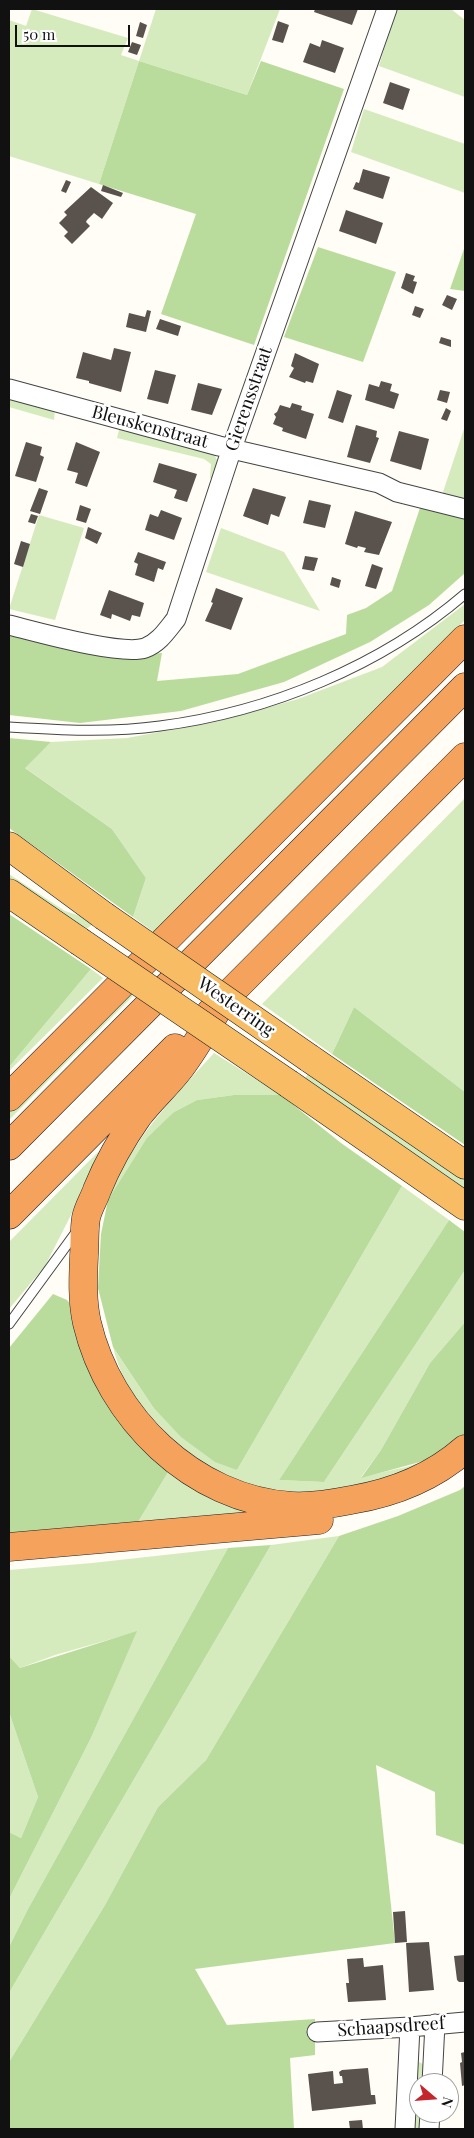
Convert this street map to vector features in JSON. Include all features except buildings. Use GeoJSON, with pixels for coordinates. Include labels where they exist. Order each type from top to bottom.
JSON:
{"type":"FeatureCollection","features":[{"type":"Feature","properties":{"kind":"highway"},"geometry":{"type":"LineString","coordinates":[[9,1097],[465,639]]}},
{"type":"Feature","properties":{"kind":"highway"},"geometry":{"type":"LineString","coordinates":[[9,1146],[465,686]]}},
{"type":"Feature","properties":{"kind":"highway"},"geometry":{"type":"LineString","coordinates":[[9,1215],[465,757]]}},
{"type":"Feature","properties":{"kind":"highway","name":"Westerring"},"geometry":{"type":"LineString","coordinates":[[9,846],[104,916],[465,1164]]}},
{"type":"Feature","properties":{"kind":"highway","name":"Westerring"},"geometry":{"type":"LineString","coordinates":[[9,893],[465,1206]]}},
{"type":"Feature","properties":{"kind":"highway"},"geometry":{"type":"LineString","coordinates":[[223,1000],[180,1068],[139,1115],[109,1160],[86,1217],[83,1282],[87,1323],[110,1385],[145,1433],[166,1453],[214,1484],[256,1500],[291,1506],[323,1505],[365,1498],[400,1488],[424,1478],[465,1450]]}},
{"type":"Feature","properties":{"kind":"highway"},"geometry":{"type":"LineString","coordinates":[[9,1547],[232,1529],[360,1515],[392,1507],[438,1488],[465,1468]]}},
{"type":"Feature","properties":{"kind":"street","name":"Gierensstraat"},"geometry":{"type":"LineString","coordinates":[[9,625],[125,651],[146,648],[162,637],[176,619],[232,448],[387,9]]}},
{"type":"Feature","properties":{"kind":"street","name":"Bleuskenstraat"},"geometry":{"type":"LineString","coordinates":[[9,389],[232,448],[379,483],[397,492],[465,509]]}},
{"type":"Feature","properties":{"kind":"street","name":"Schaapsdreef"},"geometry":{"type":"LineString","coordinates":[[317,2032],[465,2022]]}},
{"type":"Feature","properties":{"kind":"street"},"geometry":{"type":"LineString","coordinates":[[432,2073],[435,2024]]}},
{"type":"Feature","properties":{"kind":"street"},"geometry":{"type":"LineString","coordinates":[[405,2129],[410,2027]]}},
{"type":"Feature","properties":{"kind":"street"},"geometry":{"type":"LineString","coordinates":[[408,2063],[412,2059],[424,2058],[433,2061]]}},
{"type":"Feature","properties":{"kind":"lane"},"geometry":{"type":"LineString","coordinates":[[9,727],[82,731],[160,726],[230,714],[299,691],[374,657],[446,611],[465,594]]}},
{"type":"Feature","properties":{"kind":"lane"},"geometry":{"type":"LineString","coordinates":[[9,1324],[48,1273],[86,1217]]}},
{"type":"Feature","properties":{"kind":"green space"},"geometry":{"type":"Polygon","coordinates":[[[32,9],[128,38],[121,55],[139,61],[99,184],[9,156],[9,20],[26,26],[32,9]]]}},
{"type":"Feature","properties":{"kind":"green space"},"geometry":{"type":"Polygon","coordinates":[[[156,9],[280,9],[247,95],[139,61],[156,9]]]}},
{"type":"Feature","properties":{"kind":"green space"},"geometry":{"type":"Polygon","coordinates":[[[396,9],[451,9],[465,20],[465,97],[379,66],[396,9]]]}},
{"type":"Feature","properties":{"kind":"green space"},"geometry":{"type":"Polygon","coordinates":[[[139,61],[247,95],[261,61],[344,89],[254,345],[161,314],[196,214],[99,184],[139,61]]]}},
{"type":"Feature","properties":{"kind":"green space"},"geometry":{"type":"Polygon","coordinates":[[[364,109],[465,144],[465,193],[351,152],[364,109]]]}},
{"type":"Feature","properties":{"kind":"green space"},"geometry":{"type":"Polygon","coordinates":[[[465,246],[465,291],[450,289],[465,246]]]}},
{"type":"Feature","properties":{"kind":"green space"},"geometry":{"type":"Polygon","coordinates":[[[318,247],[396,272],[363,362],[284,337],[318,247]]]}},
{"type":"Feature","properties":{"kind":"green space"},"geometry":{"type":"Polygon","coordinates":[[[9,396],[55,409],[54,420],[9,407],[9,396]]]}},
{"type":"Feature","properties":{"kind":"green space"},"geometry":{"type":"Polygon","coordinates":[[[465,426],[465,502],[442,495],[465,426]]]}},
{"type":"Feature","properties":{"kind":"green space"},"geometry":{"type":"Polygon","coordinates":[[[122,428],[214,454],[220,466],[217,481],[210,478],[211,464],[204,459],[117,438],[119,430],[122,428]]]}},
{"type":"Feature","properties":{"kind":"green space"},"geometry":{"type":"Polygon","coordinates":[[[420,508],[465,515],[465,573],[429,605],[370,642],[284,682],[181,711],[80,723],[9,715],[9,633],[117,656],[162,653],[157,681],[238,674],[346,634],[347,615],[366,608],[392,591],[420,508]]]}},
{"type":"Feature","properties":{"kind":"green space"},"geometry":{"type":"Polygon","coordinates":[[[39,515],[84,528],[55,620],[9,609],[39,515]]]}},
{"type":"Feature","properties":{"kind":"green space"},"geometry":{"type":"Polygon","coordinates":[[[221,528],[284,552],[320,611],[206,572],[221,528]]]}},
{"type":"Feature","properties":{"kind":"green space"},"geometry":{"type":"Polygon","coordinates":[[[465,604],[465,620],[155,933],[133,917],[146,878],[112,829],[24,767],[51,742],[127,738],[219,721],[298,699],[382,667],[465,604]]]}},
{"type":"Feature","properties":{"kind":"green space"},"geometry":{"type":"Polygon","coordinates":[[[9,738],[51,742],[25,768],[112,829],[146,878],[133,917],[9,828],[9,738]]]}},
{"type":"Feature","properties":{"kind":"green space"},"geometry":{"type":"Polygon","coordinates":[[[465,798],[465,1092],[354,1007],[332,1054],[262,1004],[465,798]]]}},
{"type":"Feature","properties":{"kind":"green space"},"geometry":{"type":"Polygon","coordinates":[[[9,874],[65,911],[92,920],[94,923],[84,931],[9,881],[9,874]]]}},
{"type":"Feature","properties":{"kind":"green space"},"geometry":{"type":"Polygon","coordinates":[[[9,914],[91,969],[9,1067],[9,914]]]}},
{"type":"Feature","properties":{"kind":"green space"},"geometry":{"type":"Polygon","coordinates":[[[91,969],[103,978],[9,1071],[9,1067],[91,969]]]}},
{"type":"Feature","properties":{"kind":"green space"},"geometry":{"type":"Polygon","coordinates":[[[126,990],[133,996],[9,1120],[9,1105],[126,990]]]}},
{"type":"Feature","properties":{"kind":"green space"},"geometry":{"type":"Polygon","coordinates":[[[354,1007],[465,1092],[465,1145],[332,1054],[354,1007]]]}},
{"type":"Feature","properties":{"kind":"green space"},"geometry":{"type":"Polygon","coordinates":[[[214,1053],[281,1095],[234,1095],[197,1100],[174,1112],[108,1200],[128,1158],[140,1139],[168,1104],[214,1053]]]}},
{"type":"Feature","properties":{"kind":"green space"},"geometry":{"type":"Polygon","coordinates":[[[310,1071],[465,1178],[465,1191],[303,1081],[310,1071]]]}},
{"type":"Feature","properties":{"kind":"green space"},"geometry":{"type":"Polygon","coordinates":[[[234,1095],[281,1095],[341,1143],[402,1186],[237,1470],[215,1462],[181,1437],[153,1407],[113,1347],[98,1288],[101,1234],[108,1200],[147,1138],[174,1112],[197,1100],[234,1095]]]}},
{"type":"Feature","properties":{"kind":"green space"},"geometry":{"type":"Polygon","coordinates":[[[99,1151],[71,1215],[45,1266],[9,1309],[9,1242],[99,1151]]]}},
{"type":"Feature","properties":{"kind":"green space"},"geometry":{"type":"Polygon","coordinates":[[[402,1186],[449,1220],[279,1480],[324,1482],[465,1270],[465,1322],[430,1363],[381,1450],[361,1477],[406,1467],[442,1456],[402,1478],[331,1491],[303,1492],[276,1490],[250,1485],[226,1476],[203,1463],[180,1445],[158,1424],[130,1389],[113,1347],[153,1407],[237,1470],[402,1186]]]}},
{"type":"Feature","properties":{"kind":"green space"},"geometry":{"type":"Polygon","coordinates":[[[449,1220],[465,1232],[465,1270],[324,1482],[279,1480],[449,1220]]]}},
{"type":"Feature","properties":{"kind":"green space"},"geometry":{"type":"Polygon","coordinates":[[[53,1294],[67,1300],[75,1310],[170,1469],[135,1527],[9,1538],[9,1348],[53,1294]]]}},
{"type":"Feature","properties":{"kind":"green space"},"geometry":{"type":"Polygon","coordinates":[[[465,1322],[465,1434],[442,1456],[361,1478],[381,1450],[430,1363],[465,1322]]]}},
{"type":"Feature","properties":{"kind":"green space"},"geometry":{"type":"Polygon","coordinates":[[[170,1469],[280,1515],[135,1527],[170,1469]]]}},
{"type":"Feature","properties":{"kind":"green space"},"geometry":{"type":"Polygon","coordinates":[[[465,1486],[465,1845],[436,1835],[435,1792],[376,1765],[395,1943],[195,1969],[227,2025],[315,2019],[315,2055],[290,2058],[294,2129],[9,2129],[9,2062],[105,1905],[158,1807],[206,1760],[339,1536],[398,1516],[460,1490],[465,1486]]]}},
{"type":"Feature","properties":{"kind":"green space"},"geometry":{"type":"Polygon","coordinates":[[[339,1536],[206,1760],[158,1807],[105,1905],[9,2062],[9,1993],[271,1545],[339,1536]]]}},
{"type":"Feature","properties":{"kind":"green space"},"geometry":{"type":"Polygon","coordinates":[[[271,1545],[9,1993],[9,1947],[28,1909],[228,1548],[271,1545]]]}},
{"type":"Feature","properties":{"kind":"green space"},"geometry":{"type":"Polygon","coordinates":[[[228,1548],[28,1909],[9,1947],[9,1899],[91,1738],[136,1632],[55,1655],[20,1668],[9,1656],[9,1570],[228,1548]]]}},
{"type":"Feature","properties":{"kind":"green space"},"geometry":{"type":"Polygon","coordinates":[[[137,1631],[91,1738],[9,1899],[9,1832],[21,1838],[38,1797],[9,1712],[9,1656],[20,1668],[137,1631]]]}},
{"type":"Feature","properties":{"kind":"green space"},"geometry":{"type":"Polygon","coordinates":[[[9,1712],[38,1797],[21,1838],[9,1832],[9,1712]]]}},
{"type":"Feature","properties":{"kind":"green space"},"geometry":{"type":"Polygon","coordinates":[[[419,2062],[425,2065],[425,2073],[416,2073],[416,2065],[419,2062]]]}},
{"type":"Feature","properties":{"kind":"green space"},"geometry":{"type":"Polygon","coordinates":[[[413,2123],[422,2123],[422,2129],[413,2129],[413,2123]]]}}]}
